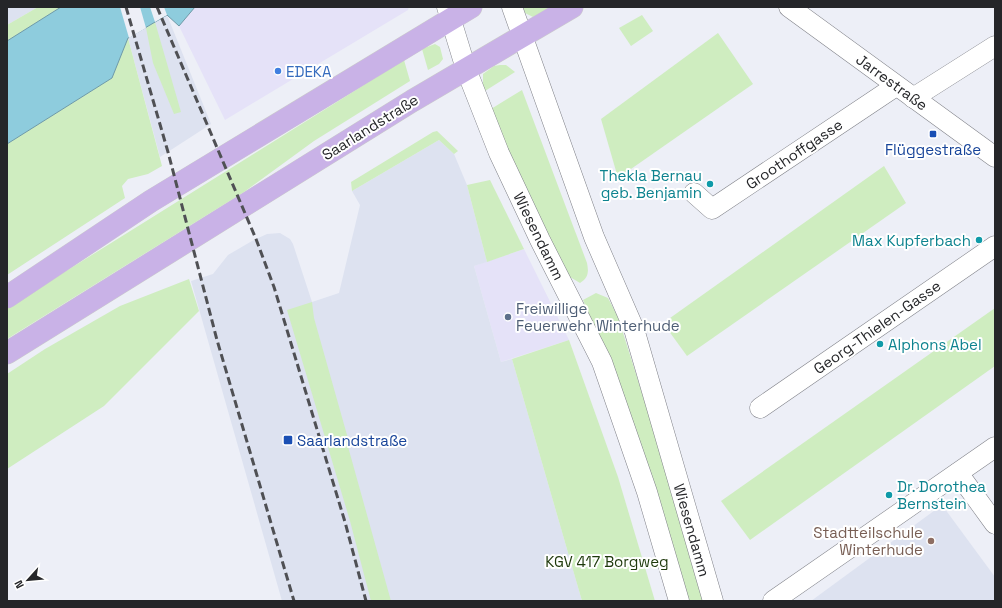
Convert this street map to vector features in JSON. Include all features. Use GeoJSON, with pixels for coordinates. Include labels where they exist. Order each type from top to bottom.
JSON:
{"type":"FeatureCollection","features":[{"type":"Feature","properties":{"kind":"main road"},"geometry":{"type":"LineString","coordinates":[[7,297],[151,201],[449,13],[471,7]]}},
{"type":"Feature","properties":{"kind":"main road","name":"Saarlandstraße"},"geometry":{"type":"LineString","coordinates":[[7,353],[81,305],[466,69],[572,7]]}},
{"type":"Feature","properties":{"kind":"street","name":"Wiesendamm"},"geometry":{"type":"LineString","coordinates":[[512,7],[594,236],[634,329],[713,601]]}},
{"type":"Feature","properties":{"kind":"street","name":"Jarrestraße"},"geometry":{"type":"LineString","coordinates":[[789,7],[995,157]]}},
{"type":"Feature","properties":{"kind":"street","name":"Wiesendamm"},"geometry":{"type":"LineString","coordinates":[[449,13],[466,69],[499,153],[540,240],[602,362],[647,492],[679,601]]}},
{"type":"Feature","properties":{"kind":"street"},"geometry":{"type":"LineString","coordinates":[[913,98],[995,46]]}},
{"type":"Feature","properties":{"kind":"street","name":"Groothoffgasse"},"geometry":{"type":"LineString","coordinates":[[694,193],[712,209],[896,86]]}},
{"type":"Feature","properties":{"kind":"street","name":"Georg-Thielen-Gasse"},"geometry":{"type":"LineString","coordinates":[[760,408],[995,246]]}},
{"type":"Feature","properties":{"kind":"street"},"geometry":{"type":"LineString","coordinates":[[773,601],[995,447]]}},
{"type":"Feature","properties":{"kind":"street"},"geometry":{"type":"LineString","coordinates":[[958,473],[995,524]]}},
{"type":"Feature","properties":{"kind":"shaded area"},"geometry":{"type":"Polygon","coordinates":[[[7,7],[38,7],[7,25],[7,7]]]}},
{"type":"Feature","properties":{"kind":"shaded area"},"geometry":{"type":"Polygon","coordinates":[[[195,7],[409,7],[408,10],[225,120],[179,26],[195,7]]]}},
{"type":"Feature","properties":{"kind":"shaded area"},"geometry":{"type":"Polygon","coordinates":[[[167,15],[211,124],[160,157],[128,38],[167,15]]]}},
{"type":"Feature","properties":{"kind":"shaded area"},"geometry":{"type":"Polygon","coordinates":[[[439,140],[454,154],[467,185],[487,262],[474,266],[501,362],[512,359],[582,601],[282,601],[191,281],[213,274],[228,255],[252,241],[267,234],[280,233],[290,239],[293,244],[312,302],[339,293],[360,205],[352,191],[439,140]]]}},
{"type":"Feature","properties":{"kind":"shaded area"},"geometry":{"type":"Polygon","coordinates":[[[524,249],[569,340],[501,362],[474,266],[524,249]]]}},
{"type":"Feature","properties":{"kind":"shaded area","name":"Stadtteilschule Winterhude"},"geometry":{"type":"Polygon","coordinates":[[[942,505],[995,577],[995,601],[811,601],[942,505]]]}},
{"type":"Feature","properties":{"kind":"green space"},"geometry":{"type":"Polygon","coordinates":[[[38,7],[61,7],[7,41],[7,25],[38,7]]]}},
{"type":"Feature","properties":{"kind":"green space"},"geometry":{"type":"Polygon","coordinates":[[[523,7],[553,7],[533,17],[525,13],[523,7]]]}},
{"type":"Feature","properties":{"kind":"green space"},"geometry":{"type":"Polygon","coordinates":[[[642,15],[653,31],[631,46],[619,28],[642,15]]]}},
{"type":"Feature","properties":{"kind":"green space"},"geometry":{"type":"Polygon","coordinates":[[[155,22],[181,112],[174,114],[153,63],[146,28],[155,22]]]}},
{"type":"Feature","properties":{"kind":"green space"},"geometry":{"type":"Polygon","coordinates":[[[718,33],[753,84],[618,178],[601,119],[718,33]]]}},
{"type":"Feature","properties":{"kind":"green space"},"geometry":{"type":"Polygon","coordinates":[[[128,38],[162,166],[148,174],[128,179],[122,186],[125,198],[7,275],[7,144],[112,78],[128,38]]]}},
{"type":"Feature","properties":{"kind":"green space"},"geometry":{"type":"Polygon","coordinates":[[[435,44],[440,47],[443,59],[439,64],[428,70],[422,49],[435,44]]]}},
{"type":"Feature","properties":{"kind":"green space"},"geometry":{"type":"Polygon","coordinates":[[[404,60],[410,81],[314,141],[244,192],[7,339],[7,308],[404,60]]]}},
{"type":"Feature","properties":{"kind":"green space"},"geometry":{"type":"Polygon","coordinates":[[[506,65],[515,72],[485,91],[483,85],[483,74],[494,66],[506,65]]]}},
{"type":"Feature","properties":{"kind":"green space"},"geometry":{"type":"Polygon","coordinates":[[[522,90],[587,263],[587,275],[580,283],[570,277],[529,198],[491,109],[522,90]]]}},
{"type":"Feature","properties":{"kind":"green space"},"geometry":{"type":"Polygon","coordinates":[[[437,131],[458,151],[454,154],[439,140],[352,191],[351,182],[437,131]]]}},
{"type":"Feature","properties":{"kind":"green space"},"geometry":{"type":"Polygon","coordinates":[[[884,166],[906,203],[687,356],[663,323],[884,166]]]}},
{"type":"Feature","properties":{"kind":"green space"},"geometry":{"type":"Polygon","coordinates":[[[490,180],[524,249],[487,262],[467,185],[490,180]]]}},
{"type":"Feature","properties":{"kind":"green space"},"geometry":{"type":"Polygon","coordinates":[[[189,279],[199,311],[104,406],[7,469],[7,374],[45,349],[120,306],[189,279]]]}},
{"type":"Feature","properties":{"kind":"green space"},"geometry":{"type":"Polygon","coordinates":[[[596,293],[608,298],[618,317],[673,491],[704,601],[688,601],[631,417],[583,300],[596,293]]]}},
{"type":"Feature","properties":{"kind":"green space"},"geometry":{"type":"Polygon","coordinates":[[[312,302],[314,318],[349,442],[347,443],[391,601],[371,601],[350,521],[287,310],[312,302]]]}},
{"type":"Feature","properties":{"kind":"green space"},"geometry":{"type":"Polygon","coordinates":[[[995,308],[995,366],[750,540],[721,501],[995,308]]]}},
{"type":"Feature","properties":{"kind":"green space","name":"KGV 417 Borgweg"},"geometry":{"type":"Polygon","coordinates":[[[569,340],[618,477],[655,601],[582,601],[512,359],[569,340]]]}},
{"type":"Feature","properties":{"kind":"water"},"geometry":{"type":"Polygon","coordinates":[[[61,7],[195,7],[179,26],[167,15],[128,38],[112,78],[7,144],[7,41],[61,7]]]}},
{"type":"Feature","properties":{"kind":"pier"},"geometry":{"type":"Polygon","coordinates":[[[120,7],[140,7],[146,28],[129,38],[120,7]]]}},
{"type":"Feature","properties":{"kind":"pier"},"geometry":{"type":"Polygon","coordinates":[[[150,7],[164,7],[167,15],[155,22],[150,7]]]}},
{"type":"Feature","properties":{"kind":"railway"},"geometry":{"type":"LineString","coordinates":[[126,7],[168,152],[217,340],[294,601]]}},
{"type":"Feature","properties":{"kind":"railway"},"geometry":{"type":"LineString","coordinates":[[157,7],[256,239],[274,287],[345,522],[366,601]]}},
{"type":"Feature","properties":{"kind":"place","name":"EDEKA"},"geometry":{"type":"Point","coordinates":[278,71]}},
{"type":"Feature","properties":{"kind":"place","name":"Flüggestraße"},"geometry":{"type":"Point","coordinates":[933,134]}},
{"type":"Feature","properties":{"kind":"place","name":"Thekla Bernau geb. Benjamin"},"geometry":{"type":"Point","coordinates":[710,184]}},
{"type":"Feature","properties":{"kind":"place","name":"Max Kupferbach"},"geometry":{"type":"Point","coordinates":[979,240]}},
{"type":"Feature","properties":{"kind":"place","name":"Freiwillige Feuerwehr Winterhude"},"geometry":{"type":"Point","coordinates":[508,317]}},
{"type":"Feature","properties":{"kind":"place","name":"Alphons Abel"},"geometry":{"type":"Point","coordinates":[880,344]}},
{"type":"Feature","properties":{"kind":"place","name":"Saarlandstraße"},"geometry":{"type":"Point","coordinates":[288,440]}},
{"type":"Feature","properties":{"kind":"place","name":"Dr. Dorothea Bernstein"},"geometry":{"type":"Point","coordinates":[889,495]}},
{"type":"Feature","properties":{"kind":"place","name":"Stadtteilschule Winterhude"},"geometry":{"type":"Point","coordinates":[931,541]}}]}
